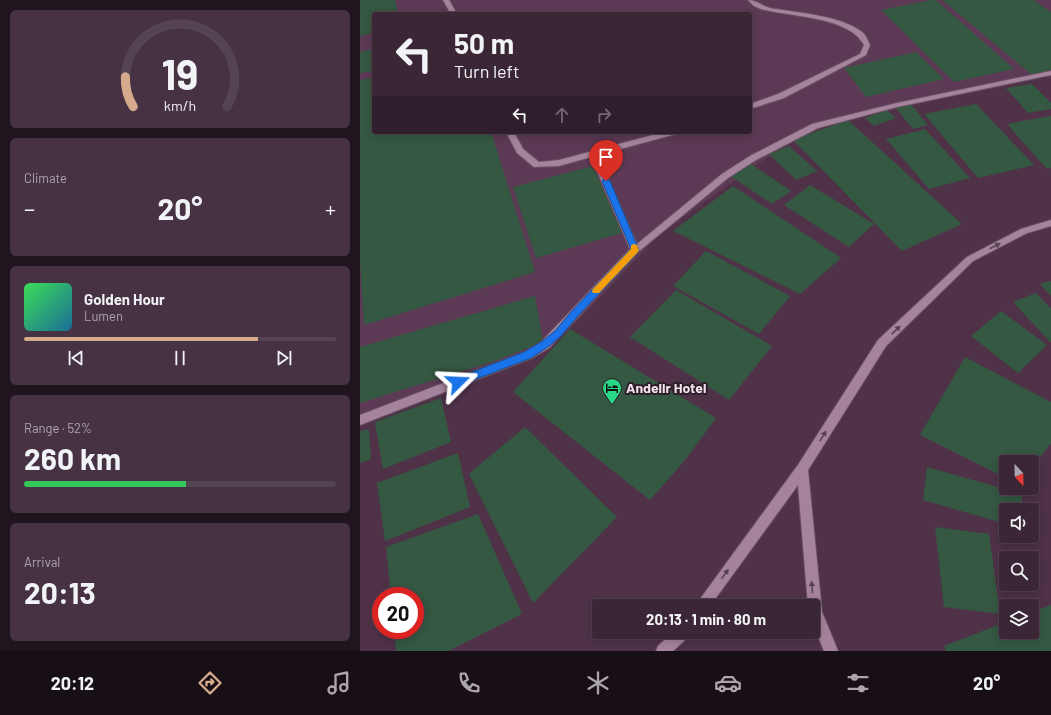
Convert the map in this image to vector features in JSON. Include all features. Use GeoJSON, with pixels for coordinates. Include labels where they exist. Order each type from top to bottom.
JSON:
{"type":"FeatureCollection","features":[{"type":"Feature","properties":{"kind":"main road"},"geometry":{"type":"LineString","coordinates":[[446,0],[453,12]]}},
{"type":"Feature","properties":{"kind":"main road"},"geometry":{"type":"LineString","coordinates":[[751,0],[755,4],[769,10],[837,23],[862,35],[867,45],[863,55],[781,96],[752,106]]}},
{"type":"Feature","properties":{"kind":"main road"},"geometry":{"type":"LineString","coordinates":[[360,420],[528,355],[545,345],[635,250],[725,176],[753,158],[815,126],[897,105],[1051,73]]}},
{"type":"Feature","properties":{"kind":"main road"},"geometry":{"type":"LineString","coordinates":[[511,134],[520,151],[537,166],[559,163],[666,134]]}},
{"type":"Feature","properties":{"kind":"main road"},"geometry":{"type":"LineString","coordinates":[[594,154],[635,250]]}},
{"type":"Feature","properties":{"kind":"main road"},"geometry":{"type":"LineString","coordinates":[[707,599],[802,469],[882,343],[970,259],[1024,231],[1051,223]]}},
{"type":"Feature","properties":{"kind":"main road"},"geometry":{"type":"LineString","coordinates":[[802,469],[815,612],[831,651]]}},
{"type":"Feature","properties":{"kind":"main road"},"geometry":{"type":"LineString","coordinates":[[663,651],[676,639]]}},
{"type":"Feature","properties":{"kind":"shaded area"},"geometry":{"type":"Polygon","coordinates":[[[360,0],[1051,0],[1051,73],[833,120],[772,154],[660,234],[563,336],[360,421],[360,0]]]}},
{"type":"Feature","properties":{"kind":"building"},"geometry":{"type":"Polygon","coordinates":[[[360,0],[395,0],[398,12],[372,12],[372,33],[360,36],[360,0]]]}},
{"type":"Feature","properties":{"kind":"building"},"geometry":{"type":"Polygon","coordinates":[[[936,0],[1014,69],[954,82],[881,10],[936,0]]]}},
{"type":"Feature","properties":{"kind":"building"},"geometry":{"type":"Polygon","coordinates":[[[942,0],[1034,0],[1051,12],[1051,70],[1032,75],[942,0]]]}},
{"type":"Feature","properties":{"kind":"building"},"geometry":{"type":"Polygon","coordinates":[[[372,49],[372,71],[360,73],[360,52],[372,49]]]}},
{"type":"Feature","properties":{"kind":"building"},"geometry":{"type":"Polygon","coordinates":[[[916,52],[944,79],[866,97],[844,68],[916,52]]]}},
{"type":"Feature","properties":{"kind":"building"},"geometry":{"type":"Polygon","coordinates":[[[372,77],[372,134],[492,134],[535,272],[364,325],[360,260],[360,80],[372,77]]]}},
{"type":"Feature","properties":{"kind":"building"},"geometry":{"type":"Polygon","coordinates":[[[1032,84],[1051,103],[1051,109],[1028,113],[1006,88],[1032,84]]]}},
{"type":"Feature","properties":{"kind":"building"},"geometry":{"type":"Polygon","coordinates":[[[910,103],[928,125],[913,129],[895,107],[910,103]]]}},
{"type":"Feature","properties":{"kind":"building"},"geometry":{"type":"Polygon","coordinates":[[[976,104],[1034,165],[978,178],[924,114],[976,104]]]}},
{"type":"Feature","properties":{"kind":"building"},"geometry":{"type":"Polygon","coordinates":[[[887,110],[896,118],[874,126],[865,118],[887,110]]]}},
{"type":"Feature","properties":{"kind":"building"},"geometry":{"type":"Polygon","coordinates":[[[1051,116],[1051,168],[1047,169],[1007,124],[1051,116]]]}},
{"type":"Feature","properties":{"kind":"building"},"geometry":{"type":"Polygon","coordinates":[[[848,120],[962,224],[902,251],[793,140],[848,120]]]}},
{"type":"Feature","properties":{"kind":"building"},"geometry":{"type":"Polygon","coordinates":[[[925,129],[970,178],[929,189],[886,139],[925,129]]]}},
{"type":"Feature","properties":{"kind":"building"},"geometry":{"type":"Polygon","coordinates":[[[789,146],[817,171],[796,180],[769,154],[789,146]]]}},
{"type":"Feature","properties":{"kind":"building"},"geometry":{"type":"Polygon","coordinates":[[[748,162],[791,191],[772,204],[729,175],[748,162]]]}},
{"type":"Feature","properties":{"kind":"building"},"geometry":{"type":"Polygon","coordinates":[[[593,166],[622,233],[536,258],[513,187],[593,166]]]}},
{"type":"Feature","properties":{"kind":"building"},"geometry":{"type":"Polygon","coordinates":[[[810,185],[874,224],[849,247],[784,205],[810,185]]]}},
{"type":"Feature","properties":{"kind":"building"},"geometry":{"type":"Polygon","coordinates":[[[733,186],[841,258],[800,294],[673,231],[733,186]]]}},
{"type":"Feature","properties":{"kind":"building"},"geometry":{"type":"Polygon","coordinates":[[[706,251],[790,296],[759,334],[673,286],[706,251]]]}},
{"type":"Feature","properties":{"kind":"building"},"geometry":{"type":"Polygon","coordinates":[[[1051,281],[1051,296],[1040,284],[1051,281]]]}},
{"type":"Feature","properties":{"kind":"building"},"geometry":{"type":"Polygon","coordinates":[[[676,290],[772,346],[729,400],[630,337],[676,290]]]}},
{"type":"Feature","properties":{"kind":"building"},"geometry":{"type":"Polygon","coordinates":[[[1036,293],[1051,309],[1051,343],[1013,302],[1036,293]]]}},
{"type":"Feature","properties":{"kind":"building"},"geometry":{"type":"Polygon","coordinates":[[[535,296],[543,342],[495,361],[360,403],[360,347],[535,296]]]}},
{"type":"Feature","properties":{"kind":"building"},"geometry":{"type":"Polygon","coordinates":[[[1001,311],[1047,345],[1018,373],[971,336],[1001,311]]]}},
{"type":"Feature","properties":{"kind":"building","name":"Andelir Hotel"},"geometry":{"type":"Polygon","coordinates":[[[570,329],[716,418],[686,459],[650,500],[513,392],[570,329]]]}},
{"type":"Feature","properties":{"kind":"building"},"geometry":{"type":"Polygon","coordinates":[[[965,357],[1051,402],[1051,443],[1039,459],[1039,455],[999,455],[999,474],[920,435],[965,357]]]}},
{"type":"Feature","properties":{"kind":"building"},"geometry":{"type":"Polygon","coordinates":[[[441,398],[451,442],[383,469],[375,422],[441,398]]]}},
{"type":"Feature","properties":{"kind":"building"},"geometry":{"type":"Polygon","coordinates":[[[525,427],[617,517],[533,603],[469,474],[525,427]]]}},
{"type":"Feature","properties":{"kind":"building"},"geometry":{"type":"Polygon","coordinates":[[[369,429],[371,459],[360,463],[360,431],[369,429]]]}},
{"type":"Feature","properties":{"kind":"building"},"geometry":{"type":"Polygon","coordinates":[[[458,453],[470,507],[385,541],[377,483],[458,453]]]}},
{"type":"Feature","properties":{"kind":"building"},"geometry":{"type":"Polygon","coordinates":[[[927,467],[999,487],[999,495],[1022,495],[1022,503],[999,503],[999,522],[923,500],[927,467]]]}},
{"type":"Feature","properties":{"kind":"building"},"geometry":{"type":"Polygon","coordinates":[[[478,514],[522,614],[448,651],[396,651],[395,639],[424,639],[424,587],[390,587],[386,547],[478,514]]]}},
{"type":"Feature","properties":{"kind":"building"},"geometry":{"type":"Polygon","coordinates":[[[935,527],[989,534],[999,614],[944,607],[935,527]]]}},
{"type":"Feature","properties":{"kind":"building"},"geometry":{"type":"Polygon","coordinates":[[[1051,605],[1051,651],[946,651],[944,646],[999,625],[999,639],[1039,639],[1039,609],[1051,605]]]}},
{"type":"Feature","properties":{"kind":"slow traffic"},"geometry":{"type":"LineString","coordinates":[[596,291],[635,250],[634,247]]}},
{"type":"Feature","properties":{"kind":"place","name":"Andelir Hotel"},"geometry":{"type":"Point","coordinates":[612,405]}},
{"type":"Feature","properties":{"kind":"route"},"geometry":{"type":"LineString","coordinates":[[458,382],[528,355],[545,345],[635,250],[606,181]]}}]}
